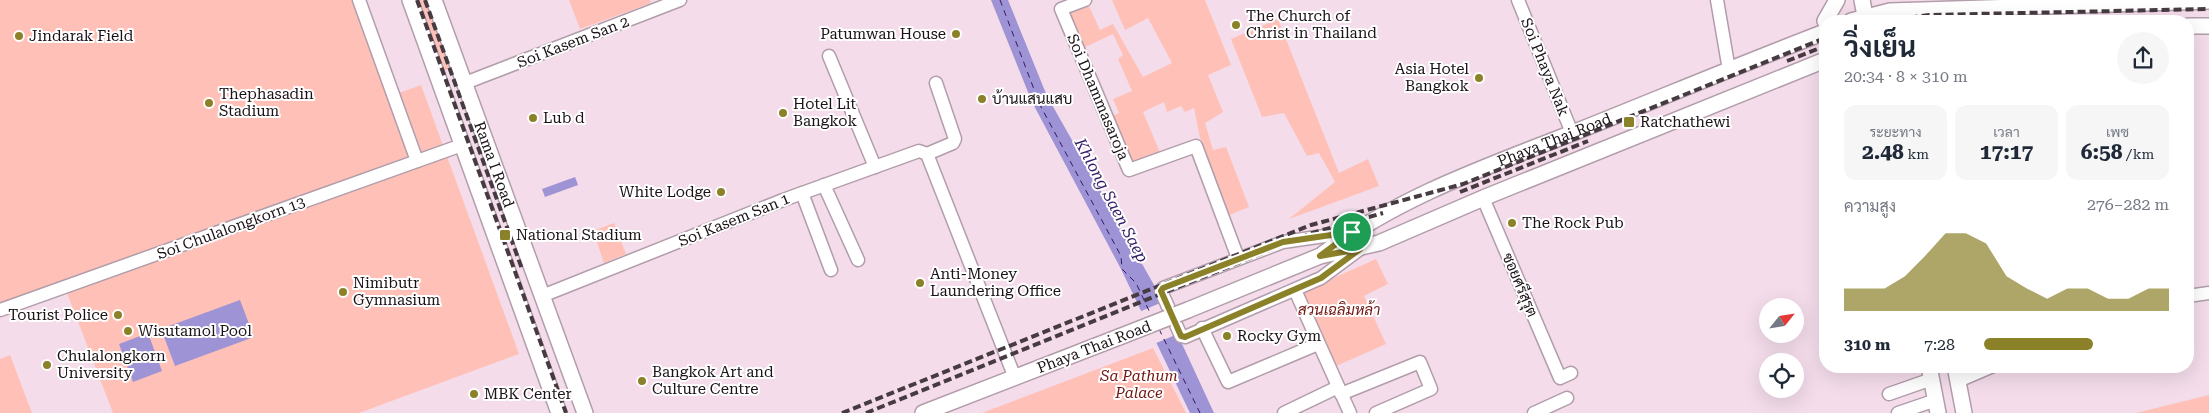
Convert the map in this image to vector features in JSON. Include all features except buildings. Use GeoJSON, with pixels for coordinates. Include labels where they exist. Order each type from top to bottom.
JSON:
{"type":"FeatureCollection","features":[{"type":"Feature","properties":{"kind":"main road","name":"Rama I Road"},"geometry":{"type":"LineString","coordinates":[[410,0],[559,413]]}},
{"type":"Feature","properties":{"kind":"main road","name":"Rama I Road"},"geometry":{"type":"LineString","coordinates":[[434,0],[585,413]]}},
{"type":"Feature","properties":{"kind":"main road"},"geometry":{"type":"LineString","coordinates":[[1829,15],[1837,0]]}},
{"type":"Feature","properties":{"kind":"main road"},"geometry":{"type":"LineString","coordinates":[[1861,15],[1862,0]]}},
{"type":"Feature","properties":{"kind":"main road"},"geometry":{"type":"LineString","coordinates":[[1877,15],[1928,4],[2209,1]]}},
{"type":"Feature","properties":{"kind":"main road"},"geometry":{"type":"LineString","coordinates":[[2194,26],[2209,26]]}},
{"type":"Feature","properties":{"kind":"main road","name":"Phaya Thai Road"},"geometry":{"type":"LineString","coordinates":[[1320,256],[1352,232],[1387,211],[1494,164],[1729,70],[1819,29]]}},
{"type":"Feature","properties":{"kind":"main road","name":"Phaya Thai Road"},"geometry":{"type":"LineString","coordinates":[[924,413],[1188,310],[1320,256],[1360,249],[1379,243],[1483,198],[1819,62]]}},
{"type":"Feature","properties":{"kind":"main road"},"geometry":{"type":"LineString","coordinates":[[1931,373],[1937,406]]}},
{"type":"Feature","properties":{"kind":"main road"},"geometry":{"type":"LineString","coordinates":[[1956,374],[1964,413]]}},
{"type":"Feature","properties":{"kind":"street"},"geometry":{"type":"LineString","coordinates":[[359,0],[417,162]]}},
{"type":"Feature","properties":{"kind":"street","name":"Soi Kasem San 2"},"geometry":{"type":"LineString","coordinates":[[465,83],[680,0]]}},
{"type":"Feature","properties":{"kind":"street","name":"Soi Dhammasaroja"},"geometry":{"type":"LineString","coordinates":[[1085,0],[1061,8],[1129,170],[1196,146],[1238,258]]}},
{"type":"Feature","properties":{"kind":"street","name":"Soi Phaya Nak"},"geometry":{"type":"LineString","coordinates":[[1518,0],[1572,133]]}},
{"type":"Feature","properties":{"kind":"street"},"geometry":{"type":"LineString","coordinates":[[1719,0],[1729,70]]}},
{"type":"Feature","properties":{"kind":"street"},"geometry":{"type":"LineString","coordinates":[[829,56],[874,167]]}},
{"type":"Feature","properties":{"kind":"street","name":"Soi Kasem San 1"},"geometry":{"type":"LineString","coordinates":[[542,296],[802,193],[920,151],[927,154],[953,143],[955,139],[936,83]]}},
{"type":"Feature","properties":{"kind":"street","name":"Soi Chulalongkorn 13"},"geometry":{"type":"LineString","coordinates":[[0,310],[462,145]]}},
{"type":"Feature","properties":{"kind":"street"},"geometry":{"type":"LineString","coordinates":[[927,154],[1015,378]]}},
{"type":"Feature","properties":{"kind":"street"},"geometry":{"type":"LineString","coordinates":[[824,185],[858,260]]}},
{"type":"Feature","properties":{"kind":"street"},"geometry":{"type":"LineString","coordinates":[[802,193],[831,270]]}},
{"type":"Feature","properties":{"kind":"street","name":"ซอยศรีสุรุต"},"geometry":{"type":"LineString","coordinates":[[1483,198],[1560,378],[1571,372]]}},
{"type":"Feature","properties":{"kind":"street"},"geometry":{"type":"LineString","coordinates":[[1352,232],[1283,242],[1163,288],[1161,291],[1181,336],[1185,337],[1321,278],[1360,249]]}},
{"type":"Feature","properties":{"kind":"street"},"geometry":{"type":"LineString","coordinates":[[1295,290],[1350,413]]}},
{"type":"Feature","properties":{"kind":"street"},"geometry":{"type":"LineString","coordinates":[[2194,295],[2209,292]]}},
{"type":"Feature","properties":{"kind":"street"},"geometry":{"type":"LineString","coordinates":[[1202,328],[1228,382],[1318,344]]}},
{"type":"Feature","properties":{"kind":"street"},"geometry":{"type":"LineString","coordinates":[[1284,413],[1420,362],[1431,389],[1376,413]]}},
{"type":"Feature","properties":{"kind":"street"},"geometry":{"type":"LineString","coordinates":[[1889,394],[1929,373]]}},
{"type":"Feature","properties":{"kind":"street"},"geometry":{"type":"LineString","coordinates":[[1534,413],[1567,398]]}},
{"type":"Feature","properties":{"kind":"street"},"geometry":{"type":"LineString","coordinates":[[1898,413],[1937,406]]}},
{"type":"Feature","properties":{"kind":"green space","name":"National Stadium"},"geometry":{"type":"Polygon","coordinates":[[[0,0],[362,0],[399,93],[421,85],[519,354],[359,413],[113,413],[67,293],[0,316],[0,0]]]}},
{"type":"Feature","properties":{"kind":"green space"},"geometry":{"type":"Polygon","coordinates":[[[414,0],[428,0],[452,68],[440,72],[414,0]]]}},
{"type":"Feature","properties":{"kind":"green space"},"geometry":{"type":"Polygon","coordinates":[[[569,0],[650,0],[651,3],[580,29],[569,0]]]}},
{"type":"Feature","properties":{"kind":"green space"},"geometry":{"type":"Polygon","coordinates":[[[1112,0],[1205,0],[1231,65],[1208,75],[1223,112],[1205,123],[1213,150],[1226,147],[1249,207],[1227,216],[1200,138],[1194,108],[1185,112],[1181,106],[1167,112],[1164,102],[1143,112],[1161,155],[1130,168],[1110,117],[1119,113],[1113,99],[1132,91],[1118,59],[1123,55],[1113,34],[1081,49],[1065,10],[1087,2],[1100,30],[1113,24],[1143,77],[1172,63],[1148,18],[1125,30],[1112,0]]]}},
{"type":"Feature","properties":{"kind":"green space"},"geometry":{"type":"Polygon","coordinates":[[[1278,19],[1339,173],[1368,159],[1379,186],[1289,219],[1335,182],[1319,153],[1307,156],[1284,113],[1262,117],[1231,39],[1278,19]]]}},
{"type":"Feature","properties":{"kind":"green space"},"geometry":{"type":"Polygon","coordinates":[[[614,223],[626,254],[604,263],[593,231],[614,223]]]}},
{"type":"Feature","properties":{"kind":"green space","name":"สวนเฉลิมหล้า"},"geometry":{"type":"Polygon","coordinates":[[[1376,259],[1388,284],[1364,296],[1386,344],[1334,367],[1300,293],[1376,259]]]}},
{"type":"Feature","properties":{"kind":"green space","name":"Sa Pathum Palace"},"geometry":{"type":"Polygon","coordinates":[[[1153,348],[1186,413],[982,413],[1153,348]]]}},
{"type":"Feature","properties":{"kind":"green space"},"geometry":{"type":"Polygon","coordinates":[[[10,355],[32,413],[0,413],[0,359],[10,355]]]}},
{"type":"Feature","properties":{"kind":"green space"},"geometry":{"type":"Polygon","coordinates":[[[2209,395],[2209,413],[2136,413],[2209,395]]]}},
{"type":"Feature","properties":{"kind":"shaded area","name":"Khlong Saen Saep"},"geometry":{"type":"Polygon","coordinates":[[[991,0],[1008,0],[1047,96],[1158,292],[1214,413],[1190,413],[1121,269],[1032,102],[991,0]]]}},
{"type":"Feature","properties":{"kind":"shaded area"},"geometry":{"type":"Polygon","coordinates":[[[575,177],[578,185],[545,197],[542,189],[575,177]]]}},
{"type":"Feature","properties":{"kind":"shaded area"},"geometry":{"type":"Polygon","coordinates":[[[240,300],[254,337],[175,366],[161,329],[240,300]]]}},
{"type":"Feature","properties":{"kind":"shaded area"},"geometry":{"type":"Polygon","coordinates":[[[148,333],[162,371],[133,382],[119,344],[148,333]]]}},
{"type":"Feature","properties":{"kind":"pier"},"geometry":{"type":"Polygon","coordinates":[[[1165,301],[1180,333],[1154,344],[1139,312],[1165,301]]]}},
{"type":"Feature","properties":{"kind":"ferry route"},"geometry":{"type":"LineString","coordinates":[[1000,0],[1040,105],[1121,256],[1122,269],[1136,283],[1152,317]]}},
{"type":"Feature","properties":{"kind":"ferry route"},"geometry":{"type":"LineString","coordinates":[[1159,329],[1200,413]]}},
{"type":"Feature","properties":{"kind":"railway"},"geometry":{"type":"LineString","coordinates":[[417,0],[566,413]]}},
{"type":"Feature","properties":{"kind":"railway"},"geometry":{"type":"LineString","coordinates":[[425,0],[522,269]]}},
{"type":"Feature","properties":{"kind":"railway"},"geometry":{"type":"LineString","coordinates":[[1929,15],[2209,9]]}},
{"type":"Feature","properties":{"kind":"railway"},"geometry":{"type":"LineString","coordinates":[[842,413],[1311,225],[1463,184],[1819,40]]}},
{"type":"Feature","properties":{"kind":"railway"},"geometry":{"type":"LineString","coordinates":[[1787,61],[1819,48]]}},
{"type":"Feature","properties":{"kind":"railway"},"geometry":{"type":"LineString","coordinates":[[1460,192],[1588,141]]}},
{"type":"Feature","properties":{"kind":"railway"},"geometry":{"type":"LineString","coordinates":[[866,413],[1312,233],[1383,213]]}},
{"type":"Feature","properties":{"kind":"place","name":"The Church of Christ in Thailand"},"geometry":{"type":"Point","coordinates":[1236,25]}},
{"type":"Feature","properties":{"kind":"place","name":"Patumwan House"},"geometry":{"type":"Point","coordinates":[956,34]}},
{"type":"Feature","properties":{"kind":"place","name":"Jindarak Field"},"geometry":{"type":"Point","coordinates":[19,36]}},
{"type":"Feature","properties":{"kind":"place","name":"Asia Hotel Bangkok"},"geometry":{"type":"Point","coordinates":[1479,78]}},
{"type":"Feature","properties":{"kind":"place","name":"บ้านแสนแสบ"},"geometry":{"type":"Point","coordinates":[982,99]}},
{"type":"Feature","properties":{"kind":"place","name":"Thephasadin Stadium"},"geometry":{"type":"Point","coordinates":[209,103]}},
{"type":"Feature","properties":{"kind":"place","name":"Hotel Lit Bangkok"},"geometry":{"type":"Point","coordinates":[783,113]}},
{"type":"Feature","properties":{"kind":"place","name":"Lub d"},"geometry":{"type":"Point","coordinates":[533,118]}},
{"type":"Feature","properties":{"kind":"place","name":"Ratchathewi"},"geometry":{"type":"Point","coordinates":[1629,122]}},
{"type":"Feature","properties":{"kind":"place","name":"White Lodge"},"geometry":{"type":"Point","coordinates":[721,192]}},
{"type":"Feature","properties":{"kind":"place","name":"The Rock Pub"},"geometry":{"type":"Point","coordinates":[1512,223]}},
{"type":"Feature","properties":{"kind":"place","name":"National Stadium"},"geometry":{"type":"Point","coordinates":[505,235]}},
{"type":"Feature","properties":{"kind":"place","name":"Anti-Money Laundering Office"},"geometry":{"type":"Point","coordinates":[920,283]}},
{"type":"Feature","properties":{"kind":"place","name":"Nimibutr Gymnasium"},"geometry":{"type":"Point","coordinates":[343,292]}},
{"type":"Feature","properties":{"kind":"place","name":"Tourist Police"},"geometry":{"type":"Point","coordinates":[118,315]}},
{"type":"Feature","properties":{"kind":"place","name":"Wisutamol Pool"},"geometry":{"type":"Point","coordinates":[128,331]}},
{"type":"Feature","properties":{"kind":"place","name":"Rocky Gym"},"geometry":{"type":"Point","coordinates":[1227,336]}},
{"type":"Feature","properties":{"kind":"place","name":"Chulalongkorn University"},"geometry":{"type":"Point","coordinates":[47,365]}},
{"type":"Feature","properties":{"kind":"place","name":"Bangkok Art and Culture Centre"},"geometry":{"type":"Point","coordinates":[642,381]}},
{"type":"Feature","properties":{"kind":"place","name":"MBK Center"},"geometry":{"type":"Point","coordinates":[474,394]}},
{"type":"Feature","properties":{"kind":"route"},"geometry":{"type":"LineString","coordinates":[[1352,232],[1320,256],[1360,249],[1321,278],[1185,337],[1181,336],[1161,291],[1163,288],[1283,242],[1352,232]]}}]}
